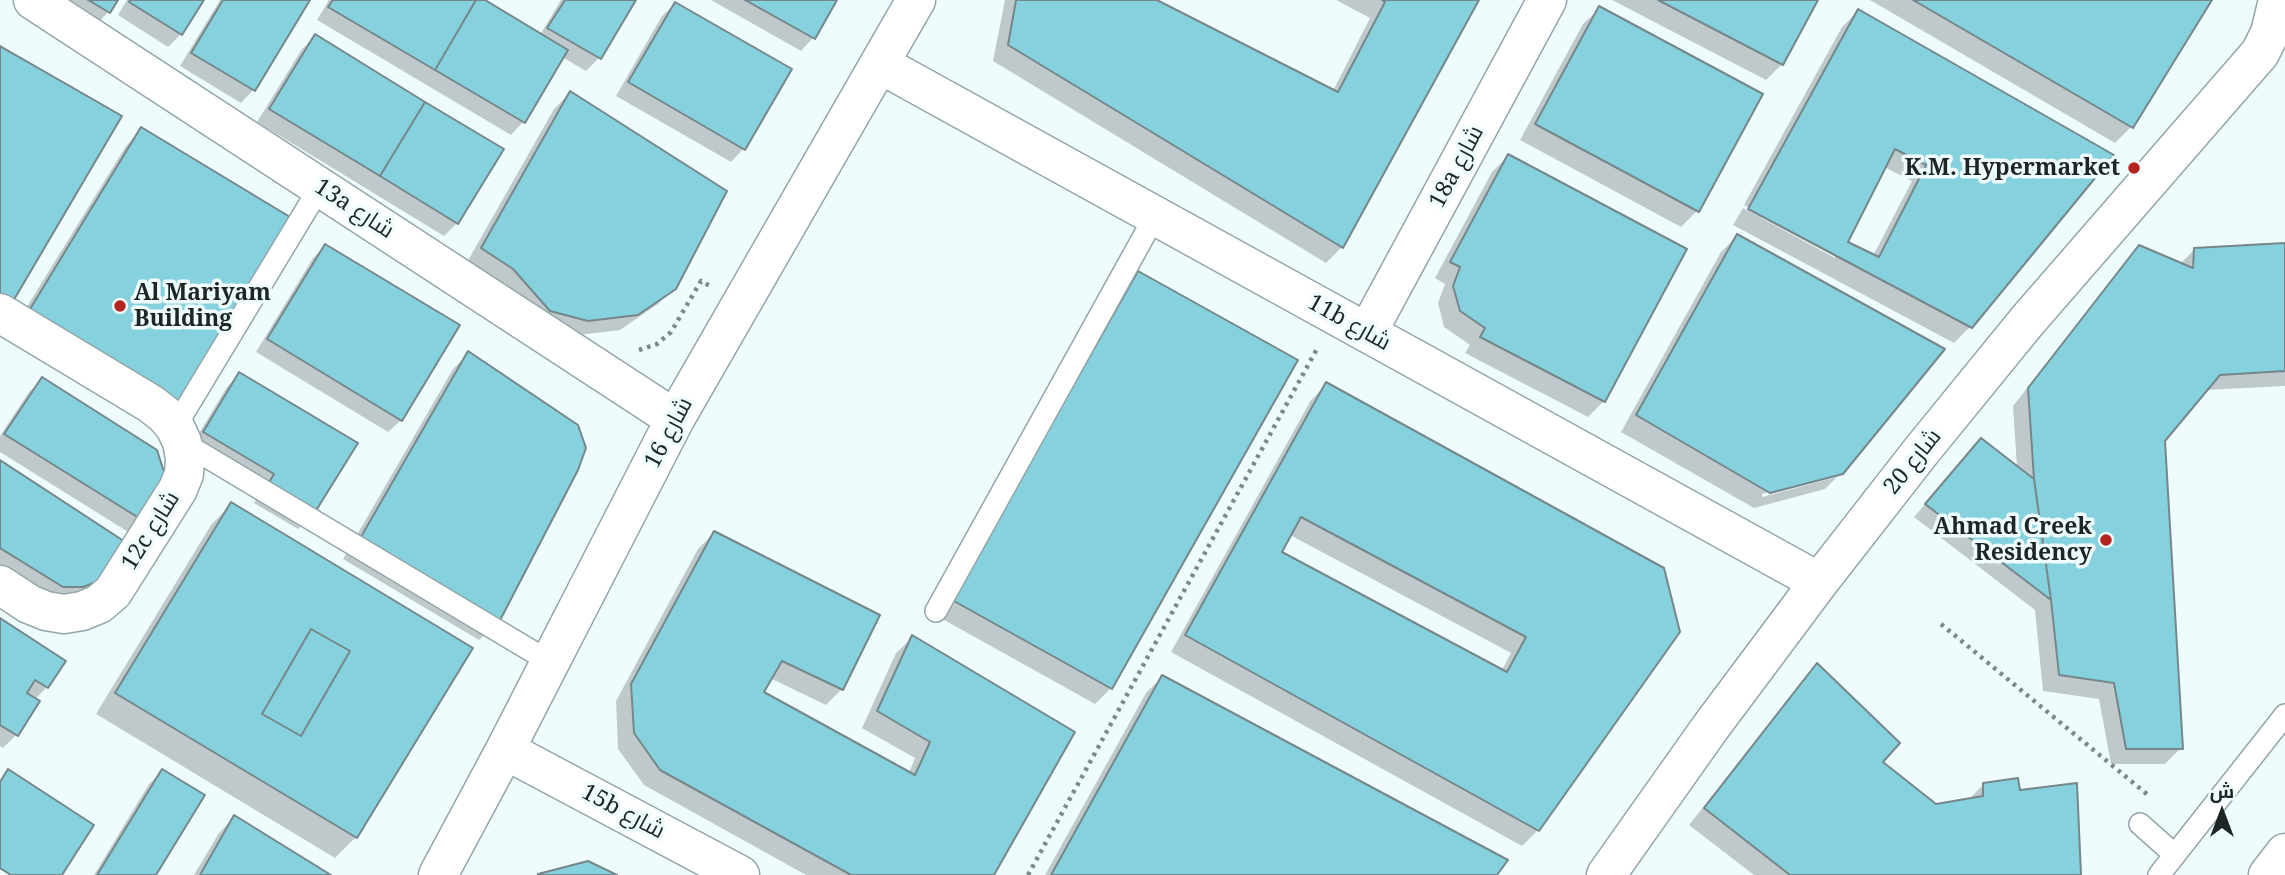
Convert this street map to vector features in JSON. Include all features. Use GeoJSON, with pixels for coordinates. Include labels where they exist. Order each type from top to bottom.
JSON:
{"type":"FeatureCollection","features":[{"type":"Feature","properties":{"kind":"street","name":"13a شارع"},"geometry":{"type":"LineString","coordinates":[[33,0],[675,419]]}},
{"type":"Feature","properties":{"kind":"street","name":"شارع 16"},"geometry":{"type":"LineString","coordinates":[[439,875],[675,419],[916,0]]}},
{"type":"Feature","properties":{"kind":"street","name":"18a شارع"},"geometry":{"type":"LineString","coordinates":[[1351,324],[1547,0]]}},
{"type":"Feature","properties":{"kind":"street","name":"شارع 20"},"geometry":{"type":"LineString","coordinates":[[1606,875],[1710,728],[1922,450],[2028,320],[2260,53],[2270,33],[2278,0]]}},
{"type":"Feature","properties":{"kind":"street","name":"11b شارع"},"geometry":{"type":"LineString","coordinates":[[880,64],[1819,582]]}},
{"type":"Feature","properties":{"kind":"street"},"geometry":{"type":"LineString","coordinates":[[0,313],[151,404],[165,415],[178,435]]}},
{"type":"Feature","properties":{"kind":"street","name":"12c شارع"},"geometry":{"type":"LineString","coordinates":[[0,585],[29,604],[46,611],[64,614],[99,604],[113,592],[178,489],[185,466],[178,435]]}},
{"type":"Feature","properties":{"kind":"street","name":"15b شارع"},"geometry":{"type":"LineString","coordinates":[[505,750],[740,875]]}},
{"type":"Feature","properties":{"kind":"street"},"geometry":{"type":"LineString","coordinates":[[2268,875],[2285,853]]}},
{"type":"Feature","properties":{"kind":"lane"},"geometry":{"type":"LineString","coordinates":[[320,187],[178,435],[550,662]]}},
{"type":"Feature","properties":{"kind":"lane"},"geometry":{"type":"LineString","coordinates":[[936,611],[1155,216]]}},
{"type":"Feature","properties":{"kind":"lane"},"geometry":{"type":"LineString","coordinates":[[2159,875],[2285,715]]}},
{"type":"Feature","properties":{"kind":"lane"},"geometry":{"type":"LineString","coordinates":[[2140,824],[2175,855]]}},
{"type":"Feature","properties":{"kind":"path"},"geometry":{"type":"LineString","coordinates":[[631,351],[657,344],[671,332],[701,281],[742,302]]}},
{"type":"Feature","properties":{"kind":"path"},"geometry":{"type":"LineString","coordinates":[[1028,875],[1351,324]]}},
{"type":"Feature","properties":{"kind":"path"},"geometry":{"type":"LineString","coordinates":[[1941,624],[2193,832]]}},
{"type":"Feature","properties":{"kind":"building"},"geometry":{"type":"Polygon","coordinates":[[[88,0],[118,0],[110,13],[88,0]]]}},
{"type":"Feature","properties":{"kind":"building"},"geometry":{"type":"Polygon","coordinates":[[[204,0],[182,35],[129,2],[204,0]]]}},
{"type":"Feature","properties":{"kind":"building"},"geometry":{"type":"Polygon","coordinates":[[[223,0],[310,0],[255,91],[191,53],[223,0]]]}},
{"type":"Feature","properties":{"kind":"building"},"geometry":{"type":"Polygon","coordinates":[[[333,0],[476,0],[435,70],[328,7],[333,0]]]}},
{"type":"Feature","properties":{"kind":"building"},"geometry":{"type":"Polygon","coordinates":[[[476,0],[485,0],[568,50],[525,123],[435,70],[476,0]]]}},
{"type":"Feature","properties":{"kind":"building"},"geometry":{"type":"Polygon","coordinates":[[[565,0],[636,0],[601,59],[547,28],[565,0]]]}},
{"type":"Feature","properties":{"kind":"building"},"geometry":{"type":"Polygon","coordinates":[[[745,0],[837,0],[815,39],[745,0]]]}},
{"type":"Feature","properties":{"kind":"building"},"geometry":{"type":"Polygon","coordinates":[[[1016,0],[1157,0],[1338,92],[1385,2],[1382,0],[1479,0],[1343,248],[1008,45],[1016,0]]]}},
{"type":"Feature","properties":{"kind":"building"},"geometry":{"type":"Polygon","coordinates":[[[1658,0],[1818,0],[1783,65],[1658,0]]]}},
{"type":"Feature","properties":{"kind":"building"},"geometry":{"type":"Polygon","coordinates":[[[1913,0],[2212,0],[2133,128],[1913,0]]]}},
{"type":"Feature","properties":{"kind":"building"},"geometry":{"type":"Polygon","coordinates":[[[675,2],[792,69],[745,150],[628,82],[675,2]]]}},
{"type":"Feature","properties":{"kind":"building"},"geometry":{"type":"Polygon","coordinates":[[[1599,6],[1763,94],[1699,212],[1535,124],[1599,6]]]}},
{"type":"Feature","properties":{"kind":"building"},"geometry":{"type":"Polygon","coordinates":[[[1858,9],[2114,155],[1972,328],[1748,209],[1858,9]],[[1895,149],[1848,242],[1879,257],[1926,165],[1895,149]]]}},
{"type":"Feature","properties":{"kind":"building"},"geometry":{"type":"Polygon","coordinates":[[[315,34],[425,102],[380,176],[269,109],[315,34]]]}},
{"type":"Feature","properties":{"kind":"building"},"geometry":{"type":"Polygon","coordinates":[[[0,46],[122,116],[12,303],[0,296],[0,46]]]}},
{"type":"Feature","properties":{"kind":"building"},"geometry":{"type":"Polygon","coordinates":[[[570,91],[727,191],[676,289],[638,315],[588,321],[550,311],[513,269],[481,248],[570,91]]]}},
{"type":"Feature","properties":{"kind":"building"},"geometry":{"type":"Polygon","coordinates":[[[425,102],[504,149],[458,224],[380,176],[425,102]]]}},
{"type":"Feature","properties":{"kind":"building"},"geometry":{"type":"Polygon","coordinates":[[[141,127],[295,220],[180,407],[27,314],[141,127]]]}},
{"type":"Feature","properties":{"kind":"building"},"geometry":{"type":"Polygon","coordinates":[[[1508,154],[1687,249],[1605,402],[1480,337],[1485,328],[1460,311],[1453,286],[1460,267],[1450,262],[1508,154]]]}},
{"type":"Feature","properties":{"kind":"building"},"geometry":{"type":"Polygon","coordinates":[[[1737,234],[1945,349],[1843,474],[1770,493],[1636,415],[1737,234]]]}},
{"type":"Feature","properties":{"kind":"building","name":"Ahmad Creek Residency"},"geometry":{"type":"Polygon","coordinates":[[[2285,243],[2285,371],[2220,375],[2165,441],[2183,749],[2126,749],[2114,683],[2059,675],[2034,479],[2028,388],[2139,245],[2193,268],[2194,248],[2285,243]]]}},
{"type":"Feature","properties":{"kind":"building"},"geometry":{"type":"Polygon","coordinates":[[[325,244],[460,325],[402,421],[267,339],[325,244]]]}},
{"type":"Feature","properties":{"kind":"building"},"geometry":{"type":"Polygon","coordinates":[[[1138,271],[1298,360],[1112,689],[952,600],[1138,271]]]}},
{"type":"Feature","properties":{"kind":"building"},"geometry":{"type":"Polygon","coordinates":[[[468,351],[578,425],[586,448],[578,470],[497,626],[358,542],[468,351]]]}},
{"type":"Feature","properties":{"kind":"building"},"geometry":{"type":"Polygon","coordinates":[[[239,372],[358,443],[312,517],[265,489],[274,474],[203,432],[239,372]]]}},
{"type":"Feature","properties":{"kind":"building"},"geometry":{"type":"Polygon","coordinates":[[[42,377],[157,450],[165,475],[147,523],[4,434],[42,377]]]}},
{"type":"Feature","properties":{"kind":"building"},"geometry":{"type":"Polygon","coordinates":[[[1326,382],[1664,568],[1680,632],[1539,831],[1185,635],[1326,382]],[[1301,517],[1282,552],[1507,672],[1526,637],[1301,517]]]}},
{"type":"Feature","properties":{"kind":"building"},"geometry":{"type":"Polygon","coordinates":[[[1981,438],[2034,479],[2051,600],[1925,504],[1981,438]]]}},
{"type":"Feature","properties":{"kind":"building"},"geometry":{"type":"Polygon","coordinates":[[[0,460],[133,547],[104,579],[83,587],[63,587],[0,548],[0,460]]]}},
{"type":"Feature","properties":{"kind":"building"},"geometry":{"type":"Polygon","coordinates":[[[231,502],[473,648],[357,838],[115,693],[231,502]],[[311,629],[262,714],[301,736],[350,651],[311,629]]]}},
{"type":"Feature","properties":{"kind":"building"},"geometry":{"type":"Polygon","coordinates":[[[714,531],[880,615],[843,690],[782,661],[764,692],[915,775],[930,742],[877,711],[912,635],[1075,732],[994,875],[851,875],[660,770],[634,733],[631,684],[714,531]]]}},
{"type":"Feature","properties":{"kind":"building"},"geometry":{"type":"Polygon","coordinates":[[[0,618],[66,661],[48,688],[35,680],[27,693],[40,701],[18,736],[0,725],[0,618]]]}},
{"type":"Feature","properties":{"kind":"building"},"geometry":{"type":"Polygon","coordinates":[[[311,629],[350,651],[301,736],[262,714],[311,629]]]}},
{"type":"Feature","properties":{"kind":"building"},"geometry":{"type":"Polygon","coordinates":[[[1817,663],[1900,743],[1883,762],[1936,804],[1983,796],[1983,783],[2018,778],[2020,790],[2077,783],[2081,875],[1790,875],[1704,808],[1817,663]]]}},
{"type":"Feature","properties":{"kind":"building"},"geometry":{"type":"Polygon","coordinates":[[[1162,675],[1508,860],[1497,875],[1051,875],[1162,675]]]}},
{"type":"Feature","properties":{"kind":"building"},"geometry":{"type":"Polygon","coordinates":[[[8,769],[94,825],[62,875],[11,875],[0,868],[0,782],[8,769]]]}},
{"type":"Feature","properties":{"kind":"building"},"geometry":{"type":"Polygon","coordinates":[[[162,769],[205,795],[156,875],[97,875],[162,769]]]}},
{"type":"Feature","properties":{"kind":"building"},"geometry":{"type":"Polygon","coordinates":[[[234,815],[331,875],[200,875],[234,815]]]}},
{"type":"Feature","properties":{"kind":"building"},"geometry":{"type":"Polygon","coordinates":[[[588,861],[617,875],[538,875],[538,874],[588,861]]]}},
{"type":"Feature","properties":{"kind":"place","name":"K.M. Hypermarket"},"geometry":{"type":"Point","coordinates":[2134,168]}},
{"type":"Feature","properties":{"kind":"place","name":"Al Mariyam Building"},"geometry":{"type":"Point","coordinates":[120,306]}},
{"type":"Feature","properties":{"kind":"place","name":"Ahmad Creek Residency"},"geometry":{"type":"Point","coordinates":[2106,540]}}]}
